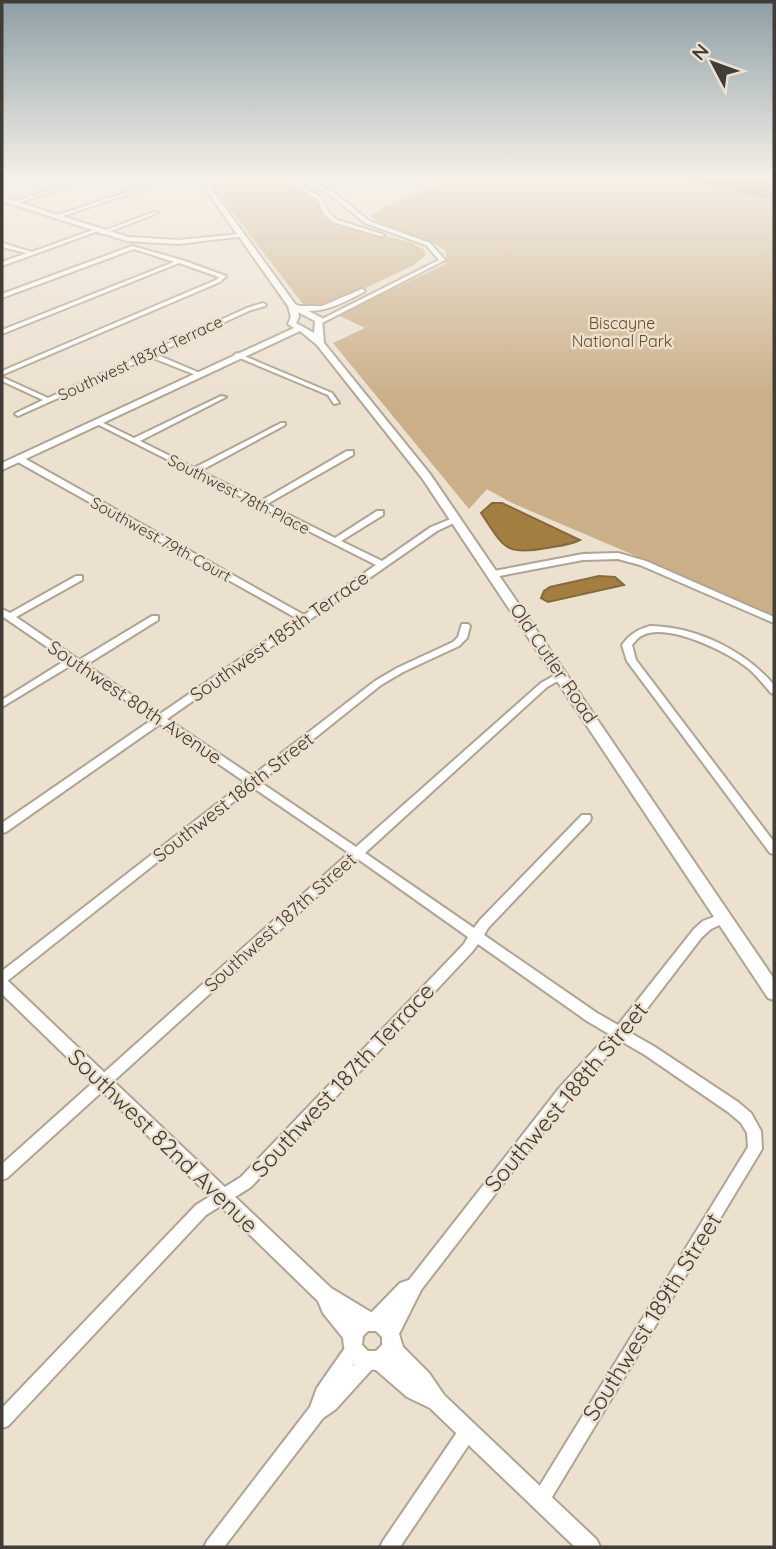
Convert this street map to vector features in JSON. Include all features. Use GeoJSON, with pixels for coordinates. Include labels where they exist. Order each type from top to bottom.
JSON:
{"type":"FeatureCollection","features":[{"type":"Feature","properties":{"kind":"main road"},"geometry":{"type":"LineString","coordinates":[[254,252],[294,307],[315,320]]}},
{"type":"Feature","properties":{"kind":"main road"},"geometry":{"type":"LineString","coordinates":[[294,307],[297,325]]}},
{"type":"Feature","properties":{"kind":"main road"},"geometry":{"type":"LineString","coordinates":[[2,467],[297,325],[315,320]]}},
{"type":"Feature","properties":{"kind":"main road"},"geometry":{"type":"LineString","coordinates":[[274,338],[295,334],[316,340],[315,320]]}},
{"type":"Feature","properties":{"kind":"main road","name":"Old Cutler Road"},"geometry":{"type":"LineString","coordinates":[[297,325],[316,340],[405,448],[562,675],[774,993]]}},
{"type":"Feature","properties":{"kind":"street"},"geometry":{"type":"LineString","coordinates":[[2,296],[122,252]]}},
{"type":"Feature","properties":{"kind":"street"},"geometry":{"type":"LineString","coordinates":[[2,373],[223,278],[153,252]]}},
{"type":"Feature","properties":{"kind":"street"},"geometry":{"type":"LineString","coordinates":[[427,252],[428,257]]}},
{"type":"Feature","properties":{"kind":"street"},"geometry":{"type":"LineString","coordinates":[[315,320],[440,263],[442,260],[433,252]]}},
{"type":"Feature","properties":{"kind":"street"},"geometry":{"type":"LineString","coordinates":[[2,264],[31,253]]}},
{"type":"Feature","properties":{"kind":"street"},"geometry":{"type":"LineString","coordinates":[[315,320],[428,257],[439,257]]}},
{"type":"Feature","properties":{"kind":"street"},"geometry":{"type":"LineString","coordinates":[[2,332],[180,261]]}},
{"type":"Feature","properties":{"kind":"street"},"geometry":{"type":"LineString","coordinates":[[294,307],[325,309],[365,291]]}},
{"type":"Feature","properties":{"kind":"street","name":"Southwest 183rd Terrace"},"geometry":{"type":"LineString","coordinates":[[18,414],[263,305]]}},
{"type":"Feature","properties":{"kind":"street"},"geometry":{"type":"LineString","coordinates":[[149,354],[198,374]]}},
{"type":"Feature","properties":{"kind":"street"},"geometry":{"type":"LineString","coordinates":[[237,355],[330,394],[336,403]]}},
{"type":"Feature","properties":{"kind":"street"},"geometry":{"type":"LineString","coordinates":[[2,379],[48,400]]}},
{"type":"Feature","properties":{"kind":"street"},"geometry":{"type":"LineString","coordinates":[[134,440],[223,397]]}},
{"type":"Feature","properties":{"kind":"street","name":"Southwest 78th Place"},"geometry":{"type":"LineString","coordinates":[[97,422],[382,565]]}},
{"type":"Feature","properties":{"kind":"street"},"geometry":{"type":"LineString","coordinates":[[194,471],[283,424]]}},
{"type":"Feature","properties":{"kind":"street"},"geometry":{"type":"LineString","coordinates":[[261,505],[349,453]]}},
{"type":"Feature","properties":{"kind":"street","name":"Southwest 79th Court"},"geometry":{"type":"LineString","coordinates":[[19,459],[304,619]]}},
{"type":"Feature","properties":{"kind":"street"},"geometry":{"type":"LineString","coordinates":[[335,541],[380,513]]}},
{"type":"Feature","properties":{"kind":"street","name":"Southwest 185th Terrace"},"geometry":{"type":"LineString","coordinates":[[2,829],[437,527],[456,520]]}},
{"type":"Feature","properties":{"kind":"street"},"geometry":{"type":"LineString","coordinates":[[496,578],[588,562],[629,561],[774,620]]}},
{"type":"Feature","properties":{"kind":"street"},"geometry":{"type":"LineString","coordinates":[[4,614],[79,578]]}},
{"type":"Feature","properties":{"kind":"street"},"geometry":{"type":"LineString","coordinates":[[683,584],[774,627]]}},
{"type":"Feature","properties":{"kind":"street","name":"Southwest 80th Avenue"},"geometry":{"type":"LineString","coordinates":[[4,614],[620,1034]]}},
{"type":"Feature","properties":{"kind":"street"},"geometry":{"type":"LineString","coordinates":[[2,704],[155,618]]}},
{"type":"Feature","properties":{"kind":"street","name":"Southwest 186th Street"},"geometry":{"type":"LineString","coordinates":[[2,978],[386,678],[456,644],[462,638],[465,626]]}},
{"type":"Feature","properties":{"kind":"street"},"geometry":{"type":"LineString","coordinates":[[774,691],[743,661],[672,629],[640,631],[629,640],[627,651],[774,850]]}},
{"type":"Feature","properties":{"kind":"street","name":"Southwest 187th Street"},"geometry":{"type":"LineString","coordinates":[[2,1173],[544,685],[562,675]]}},
{"type":"Feature","properties":{"kind":"street","name":"Southwest 187th Terrace"},"geometry":{"type":"LineString","coordinates":[[2,1420],[201,1210],[246,1182],[468,948],[484,924],[586,818]]}},
{"type":"Feature","properties":{"kind":"street","name":"Southwest 188th Street"},"geometry":{"type":"LineString","coordinates":[[213,1547],[317,1412],[330,1403],[396,1318],[412,1296],[414,1286],[565,1092],[620,1034],[698,933],[711,923],[724,918]]}},
{"type":"Feature","properties":{"kind":"street","name":"Southwest 82nd Avenue"},"geometry":{"type":"LineString","coordinates":[[2,985],[325,1295],[335,1298],[351,1312],[385,1325],[373,1347]]}},
{"type":"Feature","properties":{"kind":"street","name":"Southwest 189th Street"},"geometry":{"type":"LineString","coordinates":[[540,1501],[755,1149],[754,1131],[746,1118],[650,1051],[620,1034]]}},
{"type":"Feature","properties":{"kind":"street","name":"Southwest 188th Street"},"geometry":{"type":"LineString","coordinates":[[372,1320],[406,1289],[414,1286]]}},
{"type":"Feature","properties":{"kind":"street","name":"Southwest 82nd Avenue"},"geometry":{"type":"LineString","coordinates":[[325,1295],[329,1307],[373,1347],[414,1390],[437,1402],[590,1547]]}},
{"type":"Feature","properties":{"kind":"street"},"geometry":{"type":"LineString","coordinates":[[372,1320],[359,1326],[373,1347]]}},
{"type":"Feature","properties":{"kind":"street"},"geometry":{"type":"LineString","coordinates":[[389,1547],[468,1431]]}},
{"type":"Feature","properties":{"kind":"green space"},"geometry":{"type":"Polygon","coordinates":[[[263,252],[425,252],[426,255],[414,265],[332,304],[320,308],[305,307],[263,252]]]}},
{"type":"Feature","properties":{"kind":"green space","name":"Biscayne National Park"},"geometry":{"type":"Polygon","coordinates":[[[446,252],[774,252],[774,615],[512,503],[487,489],[469,509],[333,343],[365,328],[338,315],[446,264],[446,252]]]}},
{"type":"Feature","properties":{"kind":"shaded area"},"geometry":{"type":"Polygon","coordinates":[[[492,503],[502,503],[580,540],[533,550],[513,549],[501,541],[481,513],[492,503]]]}},
{"type":"Feature","properties":{"kind":"shaded area"},"geometry":{"type":"Polygon","coordinates":[[[599,576],[615,577],[624,585],[548,602],[541,598],[544,591],[550,587],[599,576]]]}}]}
